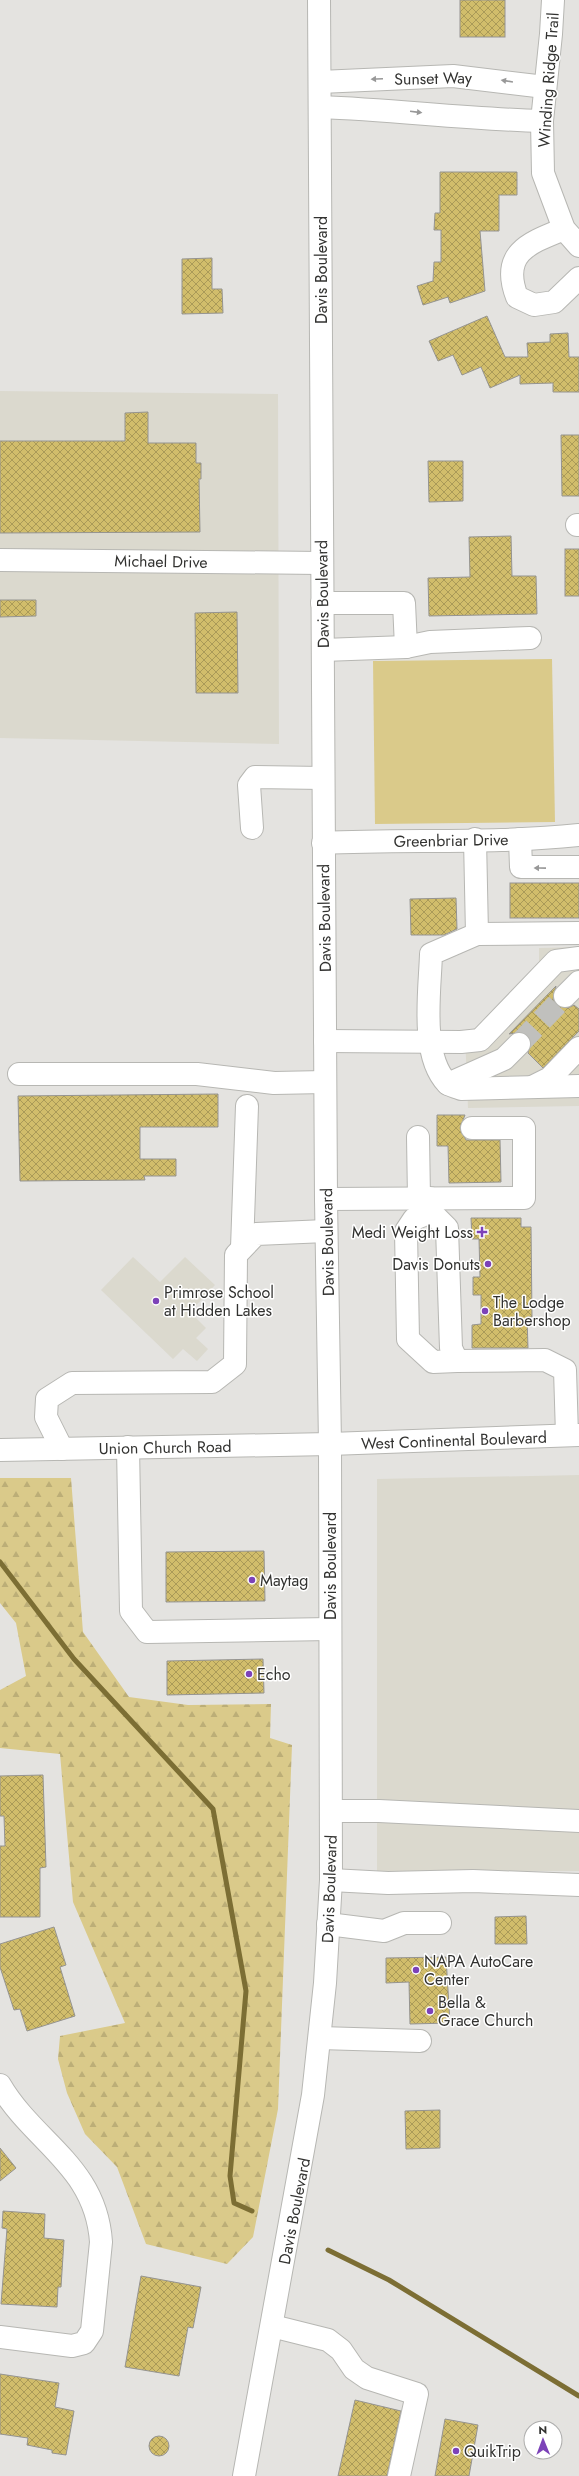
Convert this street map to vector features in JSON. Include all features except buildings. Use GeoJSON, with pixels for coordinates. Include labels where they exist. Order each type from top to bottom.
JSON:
{"type":"FeatureCollection","features":[{"type":"Feature","properties":{"kind":"main road","name":"Davis Boulevard"},"geometry":{"type":"LineString","coordinates":[[244,2476],[305,2148],[320,2038],[330,1880],[330,1444],[326,1231],[323,843],[323,650],[321,563],[321,107],[319,0]]}},
{"type":"Feature","properties":{"kind":"main road","name":"Winding Ridge Trail"},"geometry":{"type":"LineString","coordinates":[[553,0],[542,121],[543,173],[564,229],[579,246]]}},
{"type":"Feature","properties":{"kind":"main road","name":"Sunset Way"},"geometry":{"type":"LineString","coordinates":[[320,82],[453,76],[545,87]]}},
{"type":"Feature","properties":{"kind":"main road","name":"Sunset Way"},"geometry":{"type":"LineString","coordinates":[[321,107],[397,110],[542,121]]}},
{"type":"Feature","properties":{"kind":"main road"},"geometry":{"type":"LineString","coordinates":[[564,229],[522,248],[512,265],[511,281],[517,297],[534,305],[554,302],[579,278]]}},
{"type":"Feature","properties":{"kind":"main road","name":"Michael Drive"},"geometry":{"type":"LineString","coordinates":[[0,560],[321,563]]}},
{"type":"Feature","properties":{"kind":"main road"},"geometry":{"type":"LineString","coordinates":[[322,603],[404,603],[406,647]]}},
{"type":"Feature","properties":{"kind":"main road"},"geometry":{"type":"LineString","coordinates":[[323,650],[406,647],[430,642],[530,638]]}},
{"type":"Feature","properties":{"kind":"main road"},"geometry":{"type":"LineString","coordinates":[[252,828],[249,785],[255,777],[323,778]]}},
{"type":"Feature","properties":{"kind":"main road","name":"Greenbriar Drive"},"geometry":{"type":"LineString","coordinates":[[323,843],[520,839],[579,835]]}},
{"type":"Feature","properties":{"kind":"main road"},"geometry":{"type":"LineString","coordinates":[[475,839],[477,934]]}},
{"type":"Feature","properties":{"kind":"main road"},"geometry":{"type":"LineString","coordinates":[[520,839],[521,867],[579,867]]}},
{"type":"Feature","properties":{"kind":"main road"},"geometry":{"type":"LineString","coordinates":[[579,932],[477,934],[431,954],[429,1040],[438,1068],[448,1084],[461,1089],[579,1086]]}},
{"type":"Feature","properties":{"kind":"main road"},"geometry":{"type":"LineString","coordinates":[[325,1041],[429,1040],[460,1042],[480,1040],[556,961],[579,958]]}},
{"type":"Feature","properties":{"kind":"main road"},"geometry":{"type":"LineString","coordinates":[[448,1084],[504,1059],[519,1044]]}},
{"type":"Feature","properties":{"kind":"main road"},"geometry":{"type":"LineString","coordinates":[[532,1087],[550,1078],[579,1048]]}},
{"type":"Feature","properties":{"kind":"main road"},"geometry":{"type":"LineString","coordinates":[[19,1074],[197,1074],[274,1083],[325,1082]]}},
{"type":"Feature","properties":{"kind":"main road"},"geometry":{"type":"LineString","coordinates":[[242,1248],[247,1106]]}},
{"type":"Feature","properties":{"kind":"main road"},"geometry":{"type":"LineString","coordinates":[[326,1199],[426,1203],[524,1198],[524,1128],[472,1128]]}},
{"type":"Feature","properties":{"kind":"main road"},"geometry":{"type":"LineString","coordinates":[[418,1136],[426,1203],[447,1228],[451,1348],[457,1361]]}},
{"type":"Feature","properties":{"kind":"main road"},"geometry":{"type":"LineString","coordinates":[[426,1203],[406,1231],[408,1339],[433,1362],[545,1360],[565,1370],[573,1435]]}},
{"type":"Feature","properties":{"kind":"main road"},"geometry":{"type":"LineString","coordinates":[[62,1449],[46,1417],[47,1399],[72,1383],[212,1382],[235,1364],[236,1254],[256,1234],[326,1231]]}},
{"type":"Feature","properties":{"kind":"main road","name":"West Continental Boulevard"},"geometry":{"type":"LineString","coordinates":[[330,1444],[573,1435]]}},
{"type":"Feature","properties":{"kind":"main road","name":"Union Church Road"},"geometry":{"type":"LineString","coordinates":[[0,1450],[330,1444]]}},
{"type":"Feature","properties":{"kind":"main road"},"geometry":{"type":"LineString","coordinates":[[128,1448],[131,1611],[147,1632],[330,1629]]}},
{"type":"Feature","properties":{"kind":"main road"},"geometry":{"type":"LineString","coordinates":[[331,1811],[379,1811],[579,1821]]}},
{"type":"Feature","properties":{"kind":"main road"},"geometry":{"type":"LineString","coordinates":[[330,1880],[388,1883],[474,1881],[579,1885]]}},
{"type":"Feature","properties":{"kind":"main road"},"geometry":{"type":"LineString","coordinates":[[328,1924],[384,1931],[404,1923],[440,1923]]}},
{"type":"Feature","properties":{"kind":"main road"},"geometry":{"type":"LineString","coordinates":[[320,2038],[420,2041]]}},
{"type":"Feature","properties":{"kind":"main road"},"geometry":{"type":"LineString","coordinates":[[0,2085],[22,2115],[79,2177],[93,2201],[97,2214],[101,2242],[92,2331],[84,2343],[72,2346],[0,2337]]}},
{"type":"Feature","properties":{"kind":"main road"},"geometry":{"type":"LineString","coordinates":[[272,2326],[328,2340],[341,2350],[354,2368],[367,2378],[417,2394],[399,2476]]}},
{"type":"Feature","properties":{"kind":"shaded area"},"geometry":{"type":"Polygon","coordinates":[[[0,391],[278,394],[279,744],[0,738],[0,391]]]}},
{"type":"Feature","properties":{"kind":"shaded area"},"geometry":{"type":"Polygon","coordinates":[[[579,947],[579,1106],[468,1108],[465,1033],[479,1026],[539,962],[539,948],[579,947]]]}},
{"type":"Feature","properties":{"kind":"shaded area","name":"Primrose School at Hidden Lakes"},"geometry":{"type":"Polygon","coordinates":[[[133,1257],[160,1282],[185,1257],[215,1285],[190,1312],[206,1328],[196,1338],[208,1349],[197,1361],[183,1349],[173,1359],[101,1290],[133,1257]]]}},
{"type":"Feature","properties":{"kind":"shaded area"},"geometry":{"type":"Polygon","coordinates":[[[579,1475],[579,1871],[377,1871],[377,1479],[579,1475]]]}},
{"type":"Feature","properties":{"kind":"green space"},"geometry":{"type":"Polygon","coordinates":[[[552,659],[555,822],[375,824],[373,661],[552,659]]]}},
{"type":"Feature","properties":{"kind":"green space"},"geometry":{"type":"Polygon","coordinates":[[[0,1478],[71,1478],[83,1632],[129,1697],[188,1705],[271,1704],[270,1738],[292,1745],[278,2109],[253,2237],[227,2264],[146,2244],[117,2167],[85,2134],[67,2093],[58,2059],[60,2036],[125,2023],[73,1902],[60,1754],[0,1748],[0,1690],[26,1676],[16,1623],[0,1603],[0,1478]]]}},
{"type":"Feature","properties":{"kind":"waterway"},"geometry":{"type":"LineString","coordinates":[[0,1562],[74,1659],[213,1809],[246,1991],[230,2176],[234,2203],[252,2211]]}},
{"type":"Feature","properties":{"kind":"waterway"},"geometry":{"type":"LineString","coordinates":[[328,2250],[389,2280],[579,2396]]}},
{"type":"Feature","properties":{"kind":"tunnel"},"geometry":{"type":"LineString","coordinates":[[519,1044],[565,996]]}},
{"type":"Feature","properties":{"kind":"place","name":"Medi Weight Loss"},"geometry":{"type":"Point","coordinates":[482,1232]}},
{"type":"Feature","properties":{"kind":"place","name":"Davis Donuts"},"geometry":{"type":"Point","coordinates":[488,1264]}},
{"type":"Feature","properties":{"kind":"place","name":"Primrose School at Hidden Lakes"},"geometry":{"type":"Point","coordinates":[156,1301]}},
{"type":"Feature","properties":{"kind":"place","name":"The Lodge Barbershop"},"geometry":{"type":"Point","coordinates":[485,1311]}},
{"type":"Feature","properties":{"kind":"place","name":"Maytag"},"geometry":{"type":"Point","coordinates":[252,1580]}},
{"type":"Feature","properties":{"kind":"place","name":"Echo"},"geometry":{"type":"Point","coordinates":[249,1674]}},
{"type":"Feature","properties":{"kind":"place","name":"NAPA AutoCare Center"},"geometry":{"type":"Point","coordinates":[416,1970]}},
{"type":"Feature","properties":{"kind":"place","name":"Bella & Grace Church"},"geometry":{"type":"Point","coordinates":[430,2011]}},
{"type":"Feature","properties":{"kind":"place","name":"QuikTrip"},"geometry":{"type":"Point","coordinates":[456,2451]}}]}
